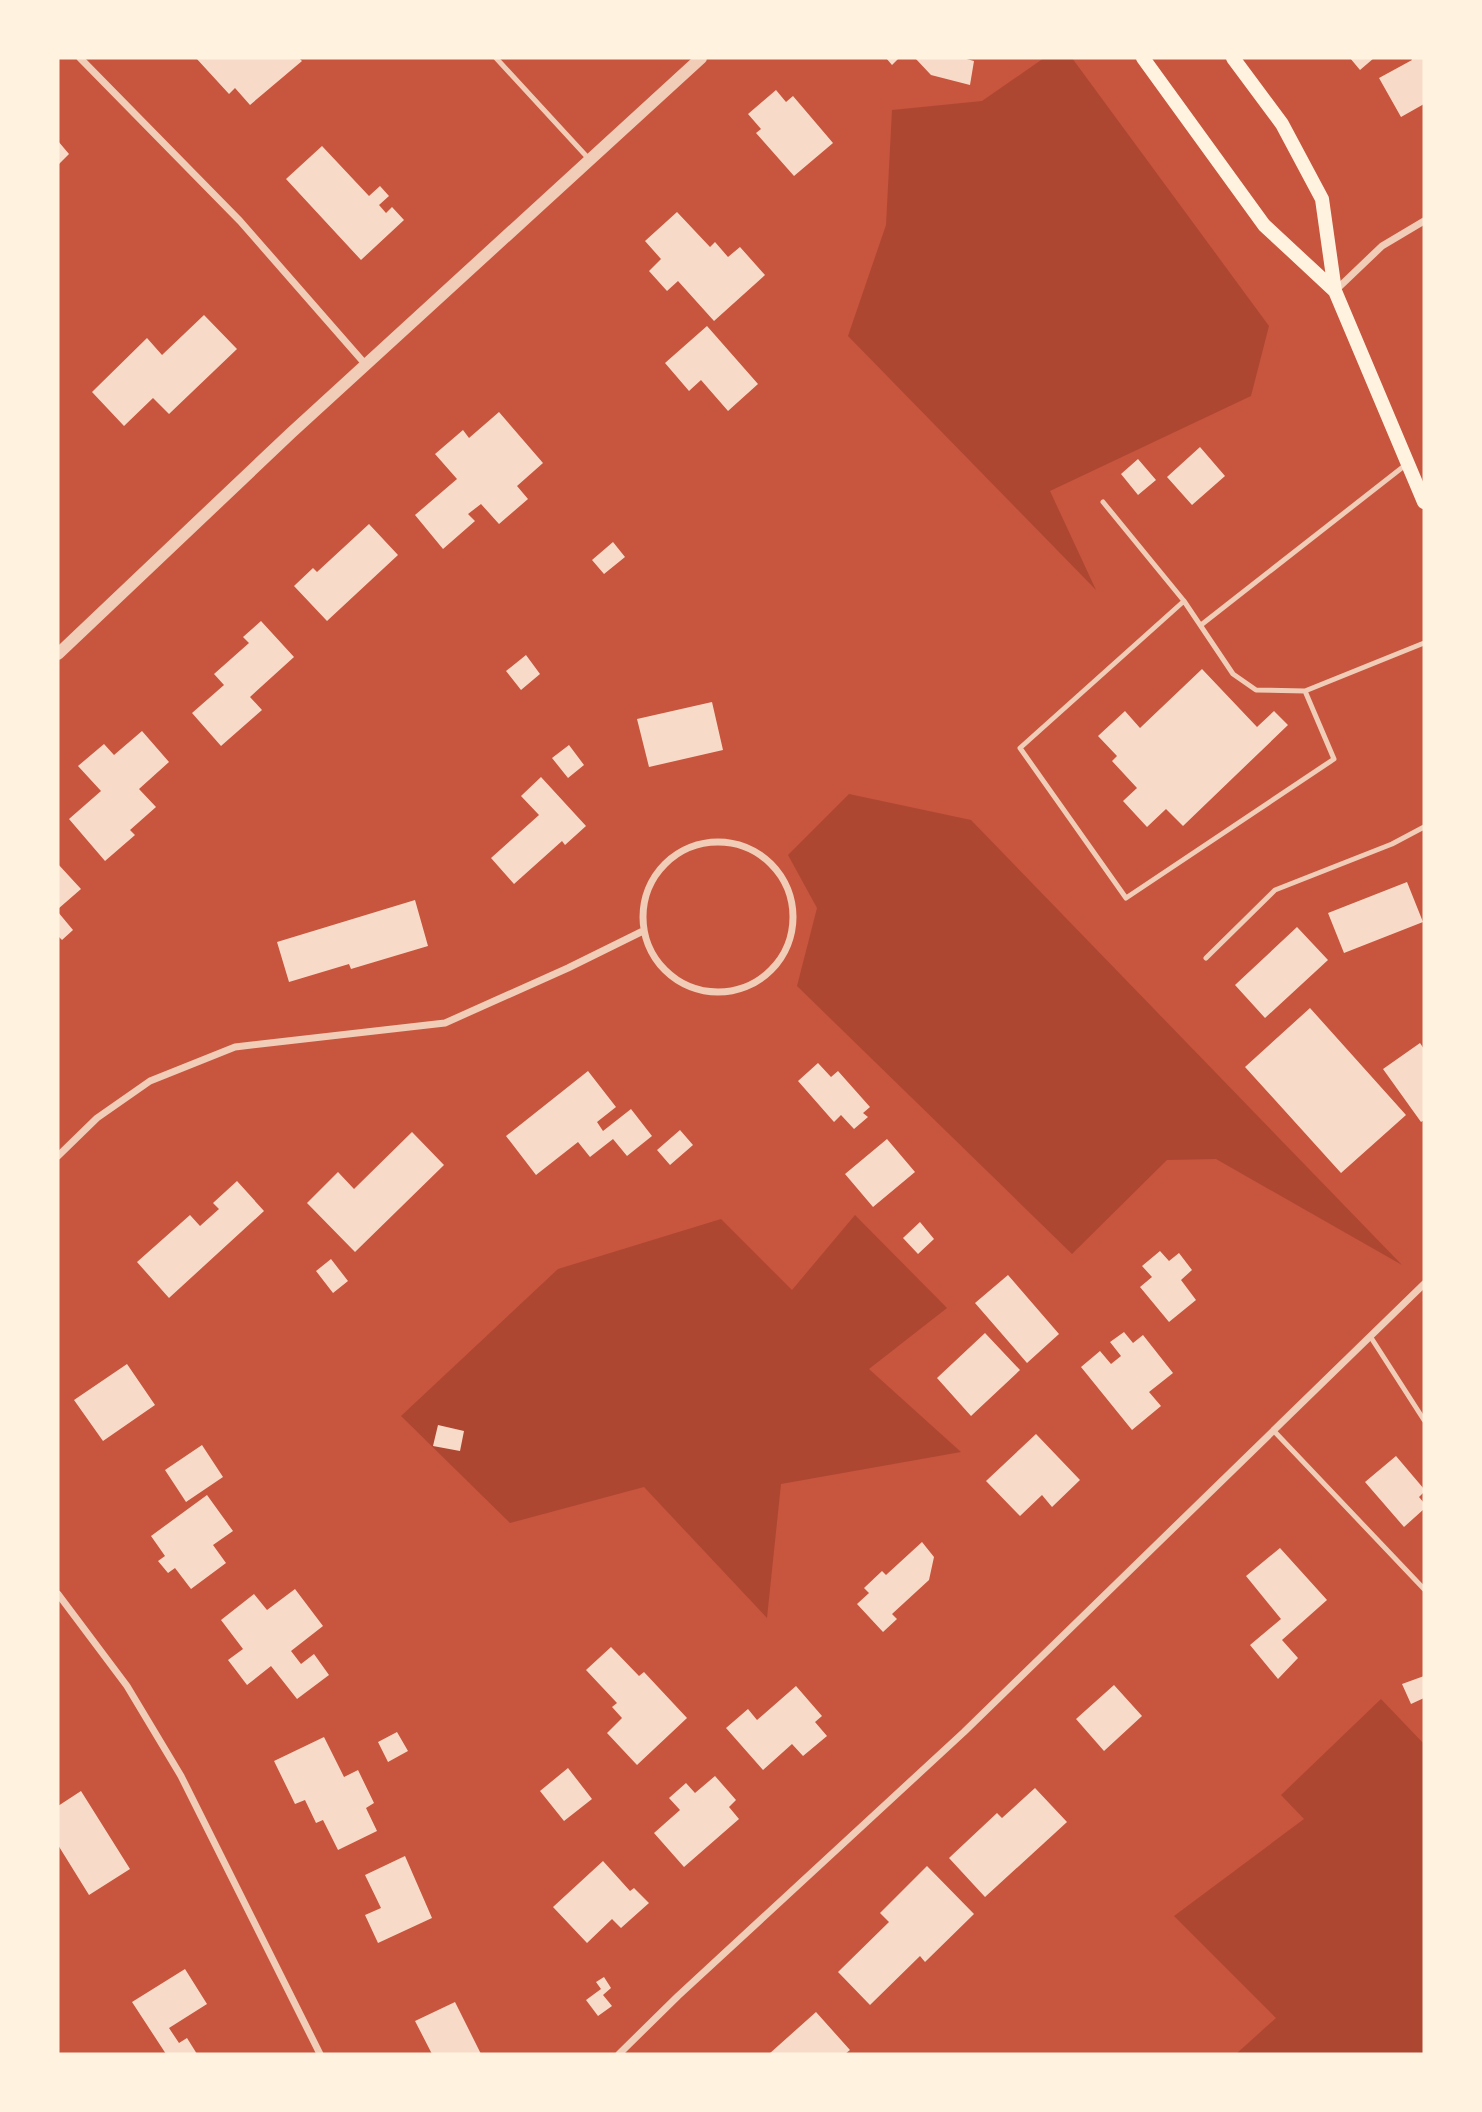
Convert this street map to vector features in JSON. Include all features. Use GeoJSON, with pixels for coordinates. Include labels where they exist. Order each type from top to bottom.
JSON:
{"type":"FeatureCollection","features":[{"type":"Feature","properties":{"kind":"main road"},"geometry":{"type":"LineString","coordinates":[[1143,58],[1264,225],[1335,290]]}},
{"type":"Feature","properties":{"kind":"main road"},"geometry":{"type":"LineString","coordinates":[[1233,58],[1282,124],[1322,199],[1335,290],[1424,502]]}},
{"type":"Feature","properties":{"kind":"street"},"geometry":{"type":"LineString","coordinates":[[80,58],[240,221],[366,365]]}},
{"type":"Feature","properties":{"kind":"street"},"geometry":{"type":"LineString","coordinates":[[58,654],[366,365],[701,58]]}},
{"type":"Feature","properties":{"kind":"street"},"geometry":{"type":"LineString","coordinates":[[1335,290],[1382,246],[1424,222]]}},
{"type":"Feature","properties":{"kind":"street"},"geometry":{"type":"LineString","coordinates":[[717,841],[742,845],[765,858],[783,878],[792,900],[793,925],[788,948],[774,968],[755,983],[733,992],[709,993],[686,986],[666,973],[651,953],[643,931],[643,905],[652,880],[668,859],[691,846],[717,841]]}},
{"type":"Feature","properties":{"kind":"street"},"geometry":{"type":"LineString","coordinates":[[58,1156],[97,1118],[150,1081],[235,1048],[445,1023],[643,931]]}},
{"type":"Feature","properties":{"kind":"street"},"geometry":{"type":"LineString","coordinates":[[619,2054],[678,1996],[964,1732],[1424,1284]]}},
{"type":"Feature","properties":{"kind":"street"},"geometry":{"type":"LineString","coordinates":[[58,1594],[127,1685],[181,1776],[320,2054]]}},
{"type":"Feature","properties":{"kind":"lane"},"geometry":{"type":"LineString","coordinates":[[496,58],[589,159]]}},
{"type":"Feature","properties":{"kind":"lane"},"geometry":{"type":"LineString","coordinates":[[1200,625],[1408,463]]}},
{"type":"Feature","properties":{"kind":"lane"},"geometry":{"type":"LineString","coordinates":[[1103,502],[1184,601],[1233,674],[1256,691],[1306,691],[1424,643]]}},
{"type":"Feature","properties":{"kind":"lane"},"geometry":{"type":"LineString","coordinates":[[1184,601],[1020,748],[1126,898],[1334,759],[1306,691]]}},
{"type":"Feature","properties":{"kind":"lane"},"geometry":{"type":"LineString","coordinates":[[1206,958],[1275,890],[1392,844],[1424,827]]}},
{"type":"Feature","properties":{"kind":"lane"},"geometry":{"type":"LineString","coordinates":[[1370,1336],[1424,1420]]}},
{"type":"Feature","properties":{"kind":"lane"},"geometry":{"type":"LineString","coordinates":[[1273,1430],[1424,1589]]}},
{"type":"Feature","properties":{"kind":"shaded area"},"geometry":{"type":"Polygon","coordinates":[[[1044,58],[1072,58],[1269,326],[1251,396],[1050,491],[1096,590],[848,336],[886,225],[892,110],[982,101],[1044,58]]]}},
{"type":"Feature","properties":{"kind":"shaded area"},"geometry":{"type":"Polygon","coordinates":[[[849,794],[971,820],[1402,1265],[1216,1159],[1167,1160],[1072,1254],[797,986],[817,908],[788,855],[849,794]]]}},
{"type":"Feature","properties":{"kind":"shaded area"},"geometry":{"type":"Polygon","coordinates":[[[855,1215],[947,1308],[869,1369],[961,1452],[781,1484],[767,1618],[644,1487],[510,1523],[401,1416],[558,1269],[721,1219],[792,1290],[855,1215]]]}},
{"type":"Feature","properties":{"kind":"shaded area"},"geometry":{"type":"Polygon","coordinates":[[[1381,1699],[1424,1744],[1424,2054],[1236,2054],[1276,2018],[1174,1916],[1304,1819],[1281,1795],[1381,1699]]]}},
{"type":"Feature","properties":{"kind":"building"},"geometry":{"type":"Polygon","coordinates":[[[196,58],[299,58],[302,61],[250,105],[235,88],[229,94],[196,58]]]}},
{"type":"Feature","properties":{"kind":"building"},"geometry":{"type":"Polygon","coordinates":[[[886,58],[899,58],[892,65],[886,58]]]}},
{"type":"Feature","properties":{"kind":"building"},"geometry":{"type":"Polygon","coordinates":[[[915,58],[963,58],[974,61],[970,85],[931,75],[915,58]]]}},
{"type":"Feature","properties":{"kind":"building"},"geometry":{"type":"Polygon","coordinates":[[[1350,58],[1374,58],[1360,70],[1350,58]]]}},
{"type":"Feature","properties":{"kind":"building"},"geometry":{"type":"Polygon","coordinates":[[[1411,58],[1424,58],[1424,104],[1401,117],[1379,78],[1412,60],[1411,58]]]}},
{"type":"Feature","properties":{"kind":"building"},"geometry":{"type":"Polygon","coordinates":[[[776,90],[786,102],[793,96],[833,143],[794,176],[756,133],[761,129],[748,114],[776,90]]]}},
{"type":"Feature","properties":{"kind":"building"},"geometry":{"type":"Polygon","coordinates":[[[58,141],[69,154],[58,165],[58,141]]]}},
{"type":"Feature","properties":{"kind":"building"},"geometry":{"type":"Polygon","coordinates":[[[322,146],[369,196],[380,186],[389,196],[379,205],[386,213],[392,207],[404,220],[361,260],[286,179],[322,146]]]}},
{"type":"Feature","properties":{"kind":"building"},"geometry":{"type":"Polygon","coordinates":[[[677,212],[710,247],[715,242],[728,257],[740,247],[765,275],[714,321],[678,281],[667,291],[649,271],[661,259],[645,241],[677,212]]]}},
{"type":"Feature","properties":{"kind":"building"},"geometry":{"type":"Polygon","coordinates":[[[204,315],[237,349],[169,414],[153,398],[124,426],[92,392],[147,338],[162,355],[204,315]]]}},
{"type":"Feature","properties":{"kind":"building"},"geometry":{"type":"Polygon","coordinates":[[[707,326],[758,384],[728,411],[701,380],[689,391],[665,363],[707,326]]]}},
{"type":"Feature","properties":{"kind":"building"},"geometry":{"type":"Polygon","coordinates":[[[499,412],[543,463],[517,486],[528,499],[499,524],[481,504],[468,514],[475,521],[443,549],[415,515],[457,479],[435,454],[463,430],[469,438],[499,412]]]}},
{"type":"Feature","properties":{"kind":"building"},"geometry":{"type":"Polygon","coordinates":[[[1200,447],[1225,476],[1192,505],[1167,477],[1200,447]]]}},
{"type":"Feature","properties":{"kind":"building"},"geometry":{"type":"Polygon","coordinates":[[[1138,459],[1156,480],[1138,495],[1121,474],[1138,459]]]}},
{"type":"Feature","properties":{"kind":"building"},"geometry":{"type":"Polygon","coordinates":[[[369,524],[398,555],[327,621],[294,586],[313,568],[317,572],[369,524]]]}},
{"type":"Feature","properties":{"kind":"building"},"geometry":{"type":"Polygon","coordinates":[[[613,542],[625,557],[604,574],[592,560],[613,542]]]}},
{"type":"Feature","properties":{"kind":"building"},"geometry":{"type":"Polygon","coordinates":[[[261,621],[294,657],[250,697],[262,710],[221,746],[192,713],[224,685],[214,674],[249,643],[243,637],[261,621]]]}},
{"type":"Feature","properties":{"kind":"building"},"geometry":{"type":"Polygon","coordinates":[[[526,655],[540,674],[521,690],[506,671],[526,655]]]}},
{"type":"Feature","properties":{"kind":"building"},"geometry":{"type":"Polygon","coordinates":[[[1202,669],[1257,727],[1274,711],[1288,725],[1183,826],[1166,809],[1147,827],[1123,801],[1137,788],[1112,761],[1117,756],[1098,736],[1125,711],[1140,728],[1202,669]]]}},
{"type":"Feature","properties":{"kind":"building"},"geometry":{"type":"Polygon","coordinates":[[[712,702],[723,750],[649,767],[637,719],[712,702]]]}},
{"type":"Feature","properties":{"kind":"building"},"geometry":{"type":"Polygon","coordinates":[[[142,731],[169,762],[139,789],[156,807],[130,830],[135,835],[105,861],[69,819],[101,791],[78,766],[104,744],[114,755],[142,731]]]}},
{"type":"Feature","properties":{"kind":"building"},"geometry":{"type":"Polygon","coordinates":[[[569,745],[584,765],[568,778],[552,758],[569,745]]]}},
{"type":"Feature","properties":{"kind":"building"},"geometry":{"type":"Polygon","coordinates":[[[541,777],[586,826],[565,845],[562,841],[514,884],[491,858],[539,815],[521,796],[541,777]]]}},
{"type":"Feature","properties":{"kind":"building"},"geometry":{"type":"Polygon","coordinates":[[[58,864],[81,889],[58,909],[58,864]]]}},
{"type":"Feature","properties":{"kind":"building"},"geometry":{"type":"Polygon","coordinates":[[[1407,882],[1423,922],[1344,953],[1328,913],[1407,882]]]}},
{"type":"Feature","properties":{"kind":"building"},"geometry":{"type":"Polygon","coordinates":[[[415,900],[428,946],[351,969],[349,964],[289,982],[277,942],[415,900]]]}},
{"type":"Feature","properties":{"kind":"building"},"geometry":{"type":"Polygon","coordinates":[[[58,912],[73,930],[62,940],[58,936],[58,912]]]}},
{"type":"Feature","properties":{"kind":"building"},"geometry":{"type":"Polygon","coordinates":[[[1297,927],[1328,960],[1265,1018],[1235,985],[1297,927]]]}},
{"type":"Feature","properties":{"kind":"building"},"geometry":{"type":"Polygon","coordinates":[[[1310,1008],[1406,1115],[1341,1173],[1245,1067],[1310,1008]]]}},
{"type":"Feature","properties":{"kind":"building"},"geometry":{"type":"Polygon","coordinates":[[[1420,1043],[1424,1049],[1424,1120],[1421,1122],[1383,1069],[1420,1043]]]}},
{"type":"Feature","properties":{"kind":"building"},"geometry":{"type":"Polygon","coordinates":[[[818,1063],[831,1077],[838,1071],[870,1107],[863,1113],[868,1117],[854,1129],[841,1115],[834,1122],[798,1081],[818,1063]]]}},
{"type":"Feature","properties":{"kind":"building"},"geometry":{"type":"Polygon","coordinates":[[[588,1071],[616,1107],[597,1122],[603,1131],[631,1109],[652,1136],[627,1156],[613,1139],[590,1157],[578,1142],[536,1175],[506,1136],[588,1071]]]}},
{"type":"Feature","properties":{"kind":"building"},"geometry":{"type":"Polygon","coordinates":[[[680,1130],[693,1145],[670,1165],[657,1150],[680,1130]]]}},
{"type":"Feature","properties":{"kind":"building"},"geometry":{"type":"Polygon","coordinates":[[[412,1132],[444,1165],[355,1252],[307,1203],[338,1172],[354,1189],[412,1132]]]}},
{"type":"Feature","properties":{"kind":"building"},"geometry":{"type":"Polygon","coordinates":[[[887,1139],[915,1172],[873,1207],[845,1174],[887,1139]]]}},
{"type":"Feature","properties":{"kind":"building"},"geometry":{"type":"Polygon","coordinates":[[[237,1181],[264,1211],[169,1298],[137,1262],[190,1215],[200,1226],[219,1209],[213,1203],[237,1181]]]}},
{"type":"Feature","properties":{"kind":"building"},"geometry":{"type":"Polygon","coordinates":[[[920,1222],[934,1239],[918,1254],[903,1238],[920,1222]]]}},
{"type":"Feature","properties":{"kind":"building"},"geometry":{"type":"Polygon","coordinates":[[[1160,1251],[1169,1261],[1179,1253],[1192,1270],[1181,1280],[1196,1300],[1169,1322],[1140,1287],[1152,1277],[1142,1266],[1160,1251]]]}},
{"type":"Feature","properties":{"kind":"building"},"geometry":{"type":"Polygon","coordinates":[[[331,1259],[348,1281],[333,1293],[316,1271],[331,1259]]]}},
{"type":"Feature","properties":{"kind":"building"},"geometry":{"type":"Polygon","coordinates":[[[1008,1275],[1059,1334],[1027,1363],[975,1303],[1008,1275]]]}},
{"type":"Feature","properties":{"kind":"building"},"geometry":{"type":"Polygon","coordinates":[[[1124,1332],[1133,1343],[1143,1335],[1173,1373],[1149,1392],[1161,1406],[1132,1430],[1081,1367],[1100,1351],[1111,1364],[1121,1356],[1110,1342],[1124,1332]]]}},
{"type":"Feature","properties":{"kind":"building"},"geometry":{"type":"Polygon","coordinates":[[[985,1333],[1020,1370],[971,1416],[937,1378],[985,1333]]]}},
{"type":"Feature","properties":{"kind":"building"},"geometry":{"type":"Polygon","coordinates":[[[127,1364],[155,1405],[103,1441],[74,1400],[127,1364]]]}},
{"type":"Feature","properties":{"kind":"building"},"geometry":{"type":"Polygon","coordinates":[[[438,1425],[464,1431],[460,1451],[433,1446],[438,1425]]]}},
{"type":"Feature","properties":{"kind":"building"},"geometry":{"type":"Polygon","coordinates":[[[1036,1434],[1080,1480],[1052,1507],[1042,1495],[1020,1516],[986,1481],[1036,1434]]]}},
{"type":"Feature","properties":{"kind":"building"},"geometry":{"type":"Polygon","coordinates":[[[202,1445],[223,1477],[186,1502],[165,1470],[202,1445]]]}},
{"type":"Feature","properties":{"kind":"building"},"geometry":{"type":"Polygon","coordinates":[[[1396,1456],[1424,1489],[1419,1497],[1424,1503],[1424,1509],[1404,1527],[1365,1482],[1396,1456]]]}},
{"type":"Feature","properties":{"kind":"building"},"geometry":{"type":"Polygon","coordinates":[[[207,1495],[233,1531],[213,1545],[226,1563],[191,1589],[175,1568],[168,1573],[158,1561],[165,1556],[151,1536],[207,1495]]]}},
{"type":"Feature","properties":{"kind":"building"},"geometry":{"type":"Polygon","coordinates":[[[922,1542],[934,1557],[929,1580],[892,1614],[897,1619],[883,1632],[857,1604],[869,1593],[864,1588],[882,1571],[886,1575],[922,1542]]]}},
{"type":"Feature","properties":{"kind":"building"},"geometry":{"type":"Polygon","coordinates":[[[1280,1548],[1327,1600],[1282,1640],[1298,1658],[1278,1679],[1250,1645],[1281,1619],[1246,1576],[1280,1548]]]}},
{"type":"Feature","properties":{"kind":"building"},"geometry":{"type":"Polygon","coordinates":[[[295,1589],[323,1626],[291,1651],[301,1664],[314,1654],[329,1675],[297,1699],[271,1666],[247,1685],[228,1660],[243,1649],[221,1620],[254,1594],[267,1610],[295,1589]]]}},
{"type":"Feature","properties":{"kind":"building"},"geometry":{"type":"Polygon","coordinates":[[[611,1647],[639,1676],[644,1672],[687,1718],[637,1765],[607,1733],[622,1718],[612,1707],[617,1703],[586,1670],[611,1647]]]}},
{"type":"Feature","properties":{"kind":"building"},"geometry":{"type":"Polygon","coordinates":[[[1424,1676],[1424,1698],[1411,1704],[1402,1684],[1424,1676]]]}},
{"type":"Feature","properties":{"kind":"building"},"geometry":{"type":"Polygon","coordinates":[[[1114,1685],[1142,1716],[1104,1751],[1076,1719],[1114,1685]]]}},
{"type":"Feature","properties":{"kind":"building"},"geometry":{"type":"Polygon","coordinates":[[[796,1686],[822,1716],[815,1722],[827,1736],[803,1756],[792,1744],[763,1770],[726,1728],[748,1709],[757,1720],[796,1686]]]}},
{"type":"Feature","properties":{"kind":"building"},"geometry":{"type":"Polygon","coordinates":[[[397,1732],[408,1751],[388,1762],[378,1742],[397,1732]]]}},
{"type":"Feature","properties":{"kind":"building"},"geometry":{"type":"Polygon","coordinates":[[[324,1737],[344,1777],[358,1770],[374,1803],[366,1808],[377,1831],[338,1850],[323,1820],[316,1823],[305,1800],[295,1804],[274,1761],[324,1737]]]}},
{"type":"Feature","properties":{"kind":"building"},"geometry":{"type":"Polygon","coordinates":[[[568,1768],[592,1799],[564,1821],[540,1791],[568,1768]]]}},
{"type":"Feature","properties":{"kind":"building"},"geometry":{"type":"Polygon","coordinates":[[[715,1776],[736,1800],[729,1807],[739,1819],[684,1867],[654,1833],[680,1810],[669,1798],[686,1783],[695,1793],[715,1776]]]}},
{"type":"Feature","properties":{"kind":"building"},"geometry":{"type":"Polygon","coordinates":[[[1035,1788],[1067,1822],[985,1897],[949,1858],[997,1813],[1002,1818],[1035,1788]]]}},
{"type":"Feature","properties":{"kind":"building"},"geometry":{"type":"Polygon","coordinates":[[[81,1791],[130,1869],[89,1895],[58,1845],[58,1806],[81,1791]]]}},
{"type":"Feature","properties":{"kind":"building"},"geometry":{"type":"Polygon","coordinates":[[[405,1856],[432,1918],[378,1943],[365,1915],[381,1908],[365,1875],[405,1856]]]}},
{"type":"Feature","properties":{"kind":"building"},"geometry":{"type":"Polygon","coordinates":[[[603,1861],[630,1891],[634,1888],[649,1903],[621,1928],[612,1919],[587,1943],[553,1907],[603,1861]]]}},
{"type":"Feature","properties":{"kind":"building"},"geometry":{"type":"Polygon","coordinates":[[[927,1866],[974,1914],[925,1962],[920,1956],[870,2005],[838,1972],[889,1922],[880,1913],[927,1866]]]}},
{"type":"Feature","properties":{"kind":"building"},"geometry":{"type":"Polygon","coordinates":[[[185,1969],[207,2004],[169,2028],[179,2043],[187,2038],[197,2054],[166,2054],[132,2002],[185,1969]]]}},
{"type":"Feature","properties":{"kind":"building"},"geometry":{"type":"Polygon","coordinates":[[[604,1977],[611,1988],[603,1995],[612,2006],[598,2016],[586,2000],[601,1989],[596,1982],[604,1977]]]}},
{"type":"Feature","properties":{"kind":"building"},"geometry":{"type":"Polygon","coordinates":[[[455,2002],[481,2054],[432,2054],[415,2021],[455,2002]]]}},
{"type":"Feature","properties":{"kind":"building"},"geometry":{"type":"Polygon","coordinates":[[[816,2012],[850,2050],[845,2054],[769,2054],[816,2012]]]}}]}
